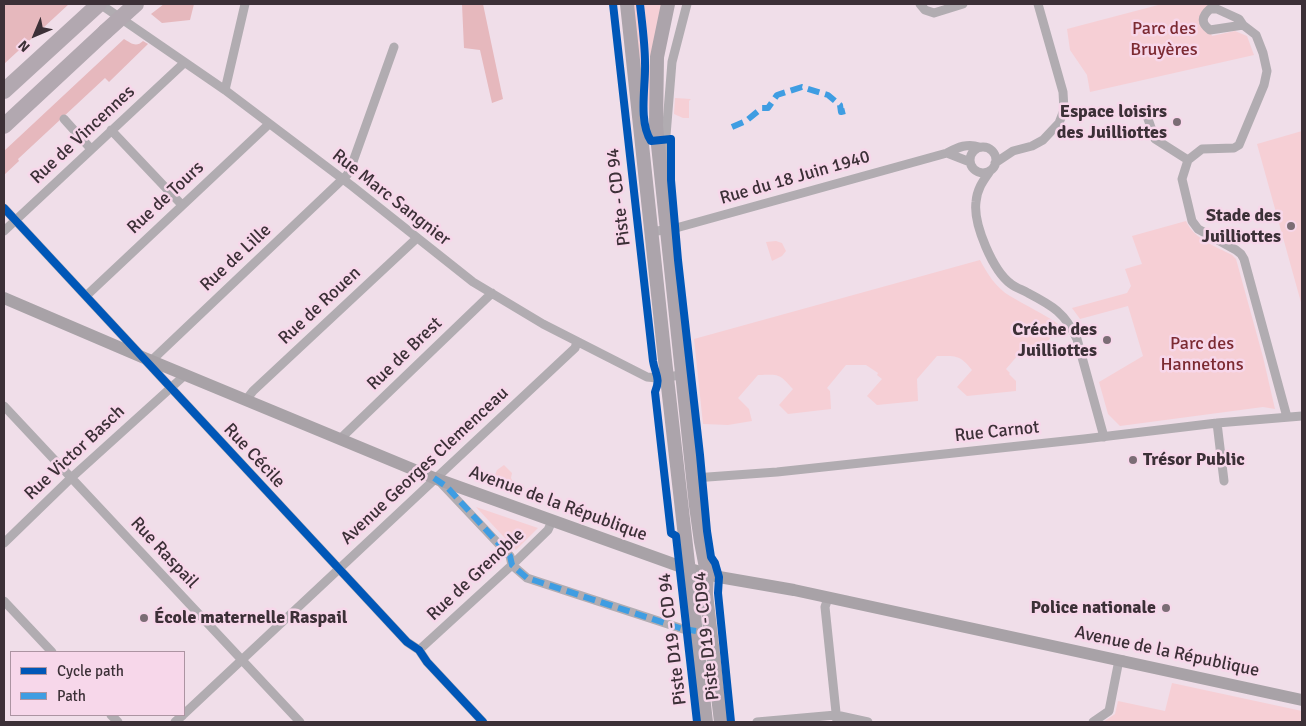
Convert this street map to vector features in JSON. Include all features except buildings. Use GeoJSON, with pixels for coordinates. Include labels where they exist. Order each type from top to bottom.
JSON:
{"type":"FeatureCollection","features":[{"type":"Feature","properties":{"kind":"highway"},"geometry":{"type":"LineString","coordinates":[[4,91],[99,4]]}},
{"type":"Feature","properties":{"kind":"highway"},"geometry":{"type":"LineString","coordinates":[[4,126],[136,4]]}},
{"type":"Feature","properties":{"kind":"main road"},"geometry":{"type":"LineString","coordinates":[[626,4],[706,716]]}},
{"type":"Feature","properties":{"kind":"main road"},"geometry":{"type":"LineString","coordinates":[[668,4],[657,57],[655,91],[656,126],[701,542],[707,573],[706,594],[720,722]]}},
{"type":"Feature","properties":{"kind":"main road","name":"Avenue de la République"},"geometry":{"type":"LineString","coordinates":[[4,298],[434,478],[688,568],[1302,700]]}},
{"type":"Feature","properties":{"kind":"main road"},"geometry":{"type":"LineString","coordinates":[[677,471],[686,477],[694,478]]}},
{"type":"Feature","properties":{"kind":"street","name":"Rue Marc Sangnier"},"geometry":{"type":"LineString","coordinates":[[99,4],[225,90],[473,282],[531,318],[647,377],[682,375]]}},
{"type":"Feature","properties":{"kind":"street"},"geometry":{"type":"LineString","coordinates":[[225,90],[245,4]]}},
{"type":"Feature","properties":{"kind":"street"},"geometry":{"type":"LineString","coordinates":[[661,185],[672,62],[687,4]]}},
{"type":"Feature","properties":{"kind":"street"},"geometry":{"type":"LineString","coordinates":[[920,4],[925,10],[934,13],[963,4]]}},
{"type":"Feature","properties":{"kind":"street"},"geometry":{"type":"LineString","coordinates":[[976,171],[983,173],[1014,152],[1043,140],[1059,123],[1064,110],[1063,92],[1038,4]]}},
{"type":"Feature","properties":{"kind":"street"},"geometry":{"type":"LineString","coordinates":[[1243,24],[1210,30],[1204,26],[1203,20],[1210,6],[1239,19],[1256,35],[1267,71],[1264,85],[1239,145],[1234,148],[1202,149],[1188,160],[1182,179],[1192,221],[1198,230],[1236,250],[1244,259],[1286,408],[1287,418]]}},
{"type":"Feature","properties":{"kind":"street","name":"Rue de Lille"},"geometry":{"type":"LineString","coordinates":[[146,359],[342,180],[350,170],[394,47]]}},
{"type":"Feature","properties":{"kind":"street","name":"Rue de Vincennes"},"geometry":{"type":"LineString","coordinates":[[4,231],[110,130],[184,63]]}},
{"type":"Feature","properties":{"kind":"street"},"geometry":{"type":"LineString","coordinates":[[1148,116],[1155,139],[1188,160]]}},
{"type":"Feature","properties":{"kind":"street"},"geometry":{"type":"LineString","coordinates":[[64,119],[91,148]]}},
{"type":"Feature","properties":{"kind":"street","name":"Rue de Tours"},"geometry":{"type":"LineString","coordinates":[[86,296],[268,124]]}},
{"type":"Feature","properties":{"kind":"street"},"geometry":{"type":"LineString","coordinates":[[110,130],[182,205]]}},
{"type":"Feature","properties":{"kind":"street","name":"Rue du 18 Juin 1940"},"geometry":{"type":"LineString","coordinates":[[651,232],[676,228],[947,153],[956,148],[972,144],[979,147]]}},
{"type":"Feature","properties":{"kind":"street"},"geometry":{"type":"LineString","coordinates":[[970,162],[973,151],[979,147],[1014,152]]}},
{"type":"Feature","properties":{"kind":"street"},"geometry":{"type":"LineString","coordinates":[[992,150],[995,156],[992,167],[979,186],[975,204],[983,239],[993,262],[1010,283],[1058,310],[1070,324],[1077,339],[1104,437]]}},
{"type":"Feature","properties":{"kind":"street"},"geometry":{"type":"LineString","coordinates":[[947,153],[970,162],[976,171],[979,186]]}},
{"type":"Feature","properties":{"kind":"street","name":"Rue Cécile"},"geometry":{"type":"LineString","coordinates":[[4,208],[146,359],[169,388],[407,642],[419,650],[427,662],[483,722]]}},
{"type":"Feature","properties":{"kind":"street","name":"Rue de Rouen"},"geometry":{"type":"LineString","coordinates":[[246,400],[253,391],[417,238]]}},
{"type":"Feature","properties":{"kind":"street","name":"Rue de Brest"},"geometry":{"type":"LineString","coordinates":[[340,439],[492,293]]}},
{"type":"Feature","properties":{"kind":"street","name":"Avenue Georges Clemenceau"},"geometry":{"type":"LineString","coordinates":[[185,712],[575,348],[577,342]]}},
{"type":"Feature","properties":{"kind":"street","name":"Rue Victor Basch"},"geometry":{"type":"LineString","coordinates":[[4,544],[72,478],[185,375]]}},
{"type":"Feature","properties":{"kind":"street","name":"Rue Raspail"},"geometry":{"type":"LineString","coordinates":[[4,406],[300,722]]}},
{"type":"Feature","properties":{"kind":"street","name":"Rue Carnot"},"geometry":{"type":"LineString","coordinates":[[694,478],[786,471],[1104,437],[1217,422],[1302,416]]}},
{"type":"Feature","properties":{"kind":"street"},"geometry":{"type":"LineString","coordinates":[[1217,422],[1224,481]]}},
{"type":"Feature","properties":{"kind":"street"},"geometry":{"type":"LineString","coordinates":[[434,478],[447,487],[510,556],[512,565],[527,578],[683,629],[696,631]]}},
{"type":"Feature","properties":{"kind":"street","name":"Rue de Grenoble"},"geometry":{"type":"LineString","coordinates":[[419,650],[512,565],[548,530],[552,521]]}},
{"type":"Feature","properties":{"kind":"street"},"geometry":{"type":"LineString","coordinates":[[828,598],[826,607],[836,719]]}},
{"type":"Feature","properties":{"kind":"street"},"geometry":{"type":"LineString","coordinates":[[4,601],[51,651]]}},
{"type":"Feature","properties":{"kind":"street"},"geometry":{"type":"LineString","coordinates":[[1093,722],[1109,712],[1118,665],[1122,660]]}},
{"type":"Feature","properties":{"kind":"street"},"geometry":{"type":"LineString","coordinates":[[706,716],[720,722]]}},
{"type":"Feature","properties":{"kind":"street"},"geometry":{"type":"LineString","coordinates":[[756,722],[836,719],[868,722]]}},
{"type":"Feature","properties":{"kind":"green space"},"geometry":{"type":"Polygon","coordinates":[[[632,4],[639,4],[644,65],[642,88],[632,4]]]}},
{"type":"Feature","properties":{"kind":"green space"},"geometry":{"type":"Polygon","coordinates":[[[644,4],[662,4],[652,61],[650,121],[647,98],[650,58],[644,4]]]}},
{"type":"Feature","properties":{"kind":"green space","name":"Parc des Bruyères"},"geometry":{"type":"Polygon","coordinates":[[[1162,4],[1209,4],[1210,9],[1204,15],[1212,36],[1235,31],[1247,36],[1254,55],[1090,92],[1087,75],[1070,50],[1067,29],[1162,4]]]}},
{"type":"Feature","properties":{"kind":"green space"},"geometry":{"type":"Polygon","coordinates":[[[675,98],[691,99],[689,101],[689,118],[683,118],[674,114],[675,98]]]}},
{"type":"Feature","properties":{"kind":"green space","name":"Stade des Juilliottes"},"geometry":{"type":"Polygon","coordinates":[[[1302,131],[1302,306],[1257,144],[1302,131]]]}},
{"type":"Feature","properties":{"kind":"green space","name":"Parc des Hannetons"},"geometry":{"type":"Polygon","coordinates":[[[1186,221],[1194,233],[1236,259],[1275,409],[1263,407],[1120,426],[1108,414],[1099,382],[1143,356],[1128,306],[1080,319],[1072,308],[1127,293],[1131,286],[1125,269],[1142,264],[1132,236],[1186,221]]]}},
{"type":"Feature","properties":{"kind":"green space"},"geometry":{"type":"Polygon","coordinates":[[[776,241],[782,243],[786,251],[782,256],[772,261],[766,242],[776,241]]]}},
{"type":"Feature","properties":{"kind":"green space"},"geometry":{"type":"Polygon","coordinates":[[[980,260],[1000,289],[1058,324],[1045,347],[1025,347],[1006,369],[1016,381],[1016,391],[967,396],[957,387],[972,370],[958,357],[937,356],[917,379],[918,401],[877,405],[867,396],[882,379],[877,375],[878,373],[866,365],[846,365],[827,388],[830,391],[831,409],[788,414],[779,405],[793,389],[779,376],[758,375],[738,398],[749,409],[752,421],[728,425],[703,424],[694,339],[980,260]]]}},
{"type":"Feature","properties":{"kind":"green space"},"geometry":{"type":"Polygon","coordinates":[[[504,465],[512,473],[511,478],[514,484],[512,489],[505,486],[506,483],[492,482],[497,470],[504,465]]]}},
{"type":"Feature","properties":{"kind":"green space"},"geometry":{"type":"Polygon","coordinates":[[[476,507],[538,528],[516,550],[476,507]]]}},
{"type":"Feature","properties":{"kind":"green space"},"geometry":{"type":"Polygon","coordinates":[[[1172,683],[1302,711],[1302,722],[1103,722],[1115,714],[1118,701],[1165,711],[1172,683]]]}},
{"type":"Feature","properties":{"kind":"shaded area"},"geometry":{"type":"Polygon","coordinates":[[[4,4],[69,4],[4,64],[4,4]]]}},
{"type":"Feature","properties":{"kind":"shaded area"},"geometry":{"type":"Polygon","coordinates":[[[164,4],[194,4],[190,20],[162,23],[151,14],[164,4]]]}},
{"type":"Feature","properties":{"kind":"shaded area"},"geometry":{"type":"Polygon","coordinates":[[[462,4],[483,4],[503,99],[492,103],[480,50],[464,48],[462,4]]]}},
{"type":"Feature","properties":{"kind":"shaded area"},"geometry":{"type":"Polygon","coordinates":[[[124,39],[134,44],[143,41],[148,44],[109,82],[105,78],[18,159],[19,161],[4,175],[4,151],[124,39]]]}},
{"type":"Feature","properties":{"kind":"marked path"},"geometry":{"type":"LineString","coordinates":[[732,127],[746,121],[762,108],[768,108],[777,95],[802,87],[828,95],[840,105],[841,112],[845,111]]}},
{"type":"Feature","properties":{"kind":"marked path"},"geometry":{"type":"LineString","coordinates":[[434,478],[447,487],[510,556],[512,565],[527,578],[683,629],[696,631]]}},
{"type":"Feature","properties":{"kind":"cycle path","name":"Piste - CD 94"},"geometry":{"type":"LineString","coordinates":[[613,4],[653,361],[658,379],[655,392],[671,533],[676,536],[697,722]]}},
{"type":"Feature","properties":{"kind":"cycle path","name":"Piste D19 - CD94"},"geometry":{"type":"LineString","coordinates":[[640,4],[645,56],[644,113],[647,133],[651,141],[671,139],[671,180],[678,260],[707,531],[711,557],[719,577],[718,593],[731,722]]}},
{"type":"Feature","properties":{"kind":"cycle path"},"geometry":{"type":"LineString","coordinates":[[4,208],[407,642],[419,650],[427,662],[483,722]]}},
{"type":"Feature","properties":{"kind":"place","name":"Espace loisirs des Juilliottes"},"geometry":{"type":"Point","coordinates":[1177,122]}},
{"type":"Feature","properties":{"kind":"place","name":"Stade des Juilliottes"},"geometry":{"type":"Point","coordinates":[1291,226]}},
{"type":"Feature","properties":{"kind":"place","name":"Créche des Juilliottes"},"geometry":{"type":"Point","coordinates":[1107,340]}},
{"type":"Feature","properties":{"kind":"place","name":"Trésor Public"},"geometry":{"type":"Point","coordinates":[1133,460]}},
{"type":"Feature","properties":{"kind":"place","name":"Police nationale"},"geometry":{"type":"Point","coordinates":[1166,608]}},
{"type":"Feature","properties":{"kind":"place","name":"École maternelle Raspail"},"geometry":{"type":"Point","coordinates":[144,618]}}]}
